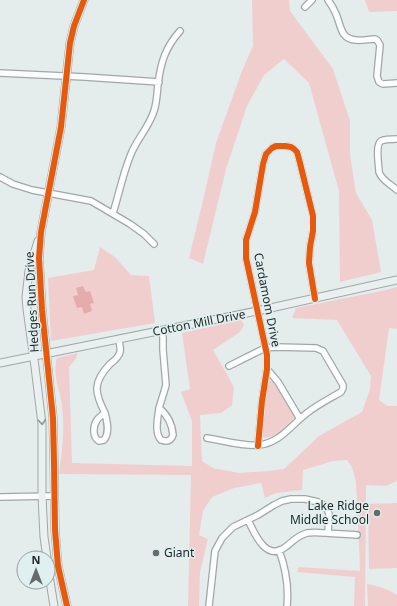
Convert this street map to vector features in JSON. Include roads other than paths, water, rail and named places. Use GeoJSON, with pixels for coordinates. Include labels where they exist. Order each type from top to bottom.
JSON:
{"type":"FeatureCollection","features":[{"type":"Feature","properties":{"kind":"street","name":"Hedges Run Drive"},"geometry":{"type":"LineString","coordinates":[[46,550],[42,496],[43,436],[40,402],[27,309],[27,285],[29,271],[41,232],[61,127],[70,43],[74,26],[84,0]]}},
{"type":"Feature","properties":{"kind":"street"},"geometry":{"type":"LineString","coordinates":[[305,7],[312,0]]}},
{"type":"Feature","properties":{"kind":"street"},"geometry":{"type":"LineString","coordinates":[[328,0],[336,13],[340,28],[344,35],[356,41],[375,39],[379,42],[377,76],[379,82],[383,84],[397,83]]}},
{"type":"Feature","properties":{"kind":"street"},"geometry":{"type":"LineString","coordinates":[[113,213],[132,153],[147,127],[154,110],[157,100],[161,64],[165,53],[169,45],[180,31]]}},
{"type":"Feature","properties":{"kind":"street"},"geometry":{"type":"LineString","coordinates":[[0,72],[159,82]]}},
{"type":"Feature","properties":{"kind":"street"},"geometry":{"type":"LineString","coordinates":[[397,139],[383,140],[380,142],[378,147],[380,176],[397,190]]}},
{"type":"Feature","properties":{"kind":"street","name":"Cardamom Drive"},"geometry":{"type":"LineString","coordinates":[[258,446],[262,401],[267,369],[267,355],[246,258],[246,240],[255,212],[262,164],[266,154],[276,146],[291,147],[294,149],[298,155],[301,166],[313,216],[313,231],[309,263],[315,299]]}},
{"type":"Feature","properties":{"kind":"street"},"geometry":{"type":"LineString","coordinates":[[0,177],[13,184],[32,190],[91,201],[113,213],[144,234],[154,244]]}},
{"type":"Feature","properties":{"kind":"street","name":"Hedges Run Drive"},"geometry":{"type":"LineString","coordinates":[[41,232],[39,268],[54,435],[55,530],[57,558],[67,606]]}},
{"type":"Feature","properties":{"kind":"street","name":"Cotton Mill Drive"},"geometry":{"type":"LineString","coordinates":[[0,363],[315,299],[397,280]]}},
{"type":"Feature","properties":{"kind":"street"},"geometry":{"type":"LineString","coordinates":[[159,408],[166,415],[172,426],[173,435],[168,441],[161,440],[158,436],[157,422],[159,408],[166,385],[162,350],[163,337],[161,331]]}},
{"type":"Feature","properties":{"kind":"street"},"geometry":{"type":"LineString","coordinates":[[104,413],[98,397],[97,386],[101,374],[118,355],[120,348],[119,339]]}},
{"type":"Feature","properties":{"kind":"street"},"geometry":{"type":"LineString","coordinates":[[207,438],[251,446],[269,443],[282,436],[300,419],[316,407],[341,392],[343,388],[323,351],[316,348],[265,348],[229,366]]}},
{"type":"Feature","properties":{"kind":"street"},"geometry":{"type":"LineString","coordinates":[[267,369],[278,382],[300,419]]}},
{"type":"Feature","properties":{"kind":"street"},"geometry":{"type":"LineString","coordinates":[[40,402],[51,401]]}},
{"type":"Feature","properties":{"kind":"street"},"geometry":{"type":"LineString","coordinates":[[0,497],[54,496]]}},
{"type":"Feature","properties":{"kind":"street"},"geometry":{"type":"LineString","coordinates":[[209,606],[215,551],[218,544],[228,531],[240,523],[258,515],[282,501],[291,499],[305,499],[318,502],[326,507],[329,514],[328,533]]}},
{"type":"Feature","properties":{"kind":"street"},"geometry":{"type":"LineString","coordinates":[[248,520],[260,543],[272,550],[279,550],[299,536],[312,532],[357,535]]}},
{"type":"Feature","properties":{"kind":"street"},"geometry":{"type":"LineString","coordinates":[[279,550],[285,567],[288,593],[287,606]]}},
{"type":"Feature","properties":{"kind":"street"},"geometry":{"type":"LineString","coordinates":[[51,590],[54,606]]}},
{"type":"Feature","properties":{"kind":"place","name":"Lake Ridge Middle School"},"geometry":{"type":"Point","coordinates":[377,513]}},
{"type":"Feature","properties":{"kind":"place","name":"Giant"},"geometry":{"type":"Point","coordinates":[156,553]}}]}
